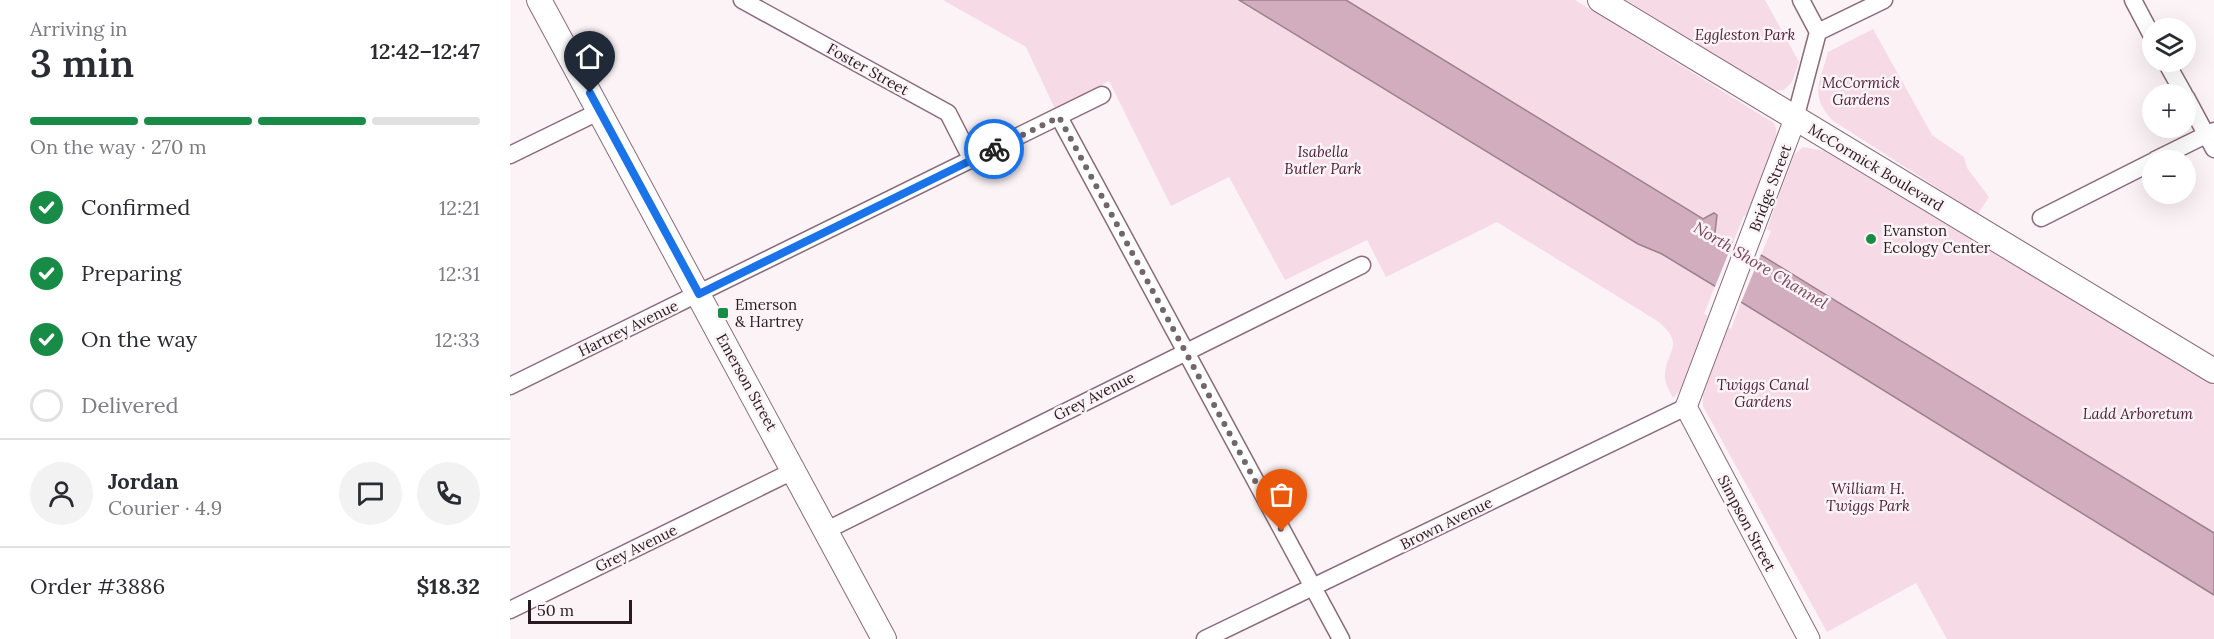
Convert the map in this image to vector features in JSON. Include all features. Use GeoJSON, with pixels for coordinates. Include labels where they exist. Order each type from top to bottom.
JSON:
{"type":"FeatureCollection","features":[{"type":"Feature","properties":{"kind":"main road","name":"Emerson Street"},"geometry":{"type":"LineString","coordinates":[[539,0],[795,470],[884,639]]}},
{"type":"Feature","properties":{"kind":"main road","name":"McCormick Boulevard"},"geometry":{"type":"LineString","coordinates":[[1600,0],[2214,371]]}},
{"type":"Feature","properties":{"kind":"street","name":"Foster Street"},"geometry":{"type":"LineString","coordinates":[[742,0],[948,112],[972,160]]}},
{"type":"Feature","properties":{"kind":"street"},"geometry":{"type":"LineString","coordinates":[[1801,0],[1818,32],[1884,0]]}},
{"type":"Feature","properties":{"kind":"street"},"geometry":{"type":"LineString","coordinates":[[2133,0],[2142,18]]}},
{"type":"Feature","properties":{"kind":"street","name":"Bridge Street"},"geometry":{"type":"LineString","coordinates":[[1686,407],[1795,119],[1818,32]]}},
{"type":"Feature","properties":{"kind":"street","name":"Hartrey Avenue"},"geometry":{"type":"LineString","coordinates":[[510,386],[1102,95]]}},
{"type":"Feature","properties":{"kind":"street"},"geometry":{"type":"LineString","coordinates":[[510,155],[600,111]]}},
{"type":"Feature","properties":{"kind":"street"},"geometry":{"type":"LineString","coordinates":[[2182,150],[2211,139],[2196,114]]}},
{"type":"Feature","properties":{"kind":"street"},"geometry":{"type":"LineString","coordinates":[[1059,117],[1341,639]]}},
{"type":"Feature","properties":{"kind":"street"},"geometry":{"type":"LineString","coordinates":[[2041,218],[2142,167]]}},
{"type":"Feature","properties":{"kind":"street","name":"Grey Avenue"},"geometry":{"type":"LineString","coordinates":[[827,530],[1184,351],[1362,265]]}},
{"type":"Feature","properties":{"kind":"street","name":"Brown Avenue"},"geometry":{"type":"LineString","coordinates":[[1205,639],[1686,407]]}},
{"type":"Feature","properties":{"kind":"street","name":"Simpson Street"},"geometry":{"type":"LineString","coordinates":[[1686,407],[1808,639]]}},
{"type":"Feature","properties":{"kind":"street","name":"Grey Avenue"},"geometry":{"type":"LineString","coordinates":[[510,610],[795,470]]}},
{"type":"Feature","properties":{"kind":"green space","name":"Isabella Butler Park"},"geometry":{"type":"Polygon","coordinates":[[[943,0],[1239,0],[1638,244],[1662,254],[1715,286],[1704,314],[1708,316],[1681,389],[1673,398],[1666,384],[1666,367],[1673,343],[1667,330],[1659,322],[1497,222],[1386,277],[1367,240],[1285,280],[1229,177],[1171,206],[1109,81],[1055,109],[1026,47],[943,0]]]}},
{"type":"Feature","properties":{"kind":"green space"},"geometry":{"type":"Polygon","coordinates":[[[1346,0],[1575,0],[1774,123],[1776,143],[1773,156],[1749,218],[1744,215],[1732,245],[1715,233],[1716,214],[1703,219],[1346,0]]]}},
{"type":"Feature","properties":{"kind":"green space","name":"Eggleston Park"},"geometry":{"type":"Polygon","coordinates":[[[1626,0],[1765,0],[1799,62],[1792,82],[1784,90],[1773,91],[1626,0]]]}},
{"type":"Feature","properties":{"kind":"green space","name":"McCormick Gardens"},"geometry":{"type":"Polygon","coordinates":[[[1873,29],[1932,135],[1964,157],[1967,168],[1989,197],[1978,214],[1832,120],[1825,111],[1818,88],[1828,52],[1873,29]]]}},
{"type":"Feature","properties":{"kind":"green space","name":"Ladd Arboretum"},"geometry":{"type":"Polygon","coordinates":[[[1803,147],[1824,151],[2214,385],[2214,533],[1761,255],[1771,231],[1767,229],[1794,155],[1803,147]]]}},
{"type":"Feature","properties":{"kind":"green space","name":"William H. Twiggs Park"},"geometry":{"type":"Polygon","coordinates":[[[1741,302],[2214,595],[2214,639],[1947,639],[1916,583],[1827,632],[1703,406],[1703,391],[1726,326],[1731,329],[1741,302]]]}},
{"type":"Feature","properties":{"kind":"water","name":"North Shore Channel"},"geometry":{"type":"Polygon","coordinates":[[[1239,0],[1346,0],[1703,219],[1714,213],[1717,215],[1715,233],[1718,237],[1761,255],[2214,533],[2214,595],[1741,302],[1662,254],[1638,244],[1239,0]]]}},
{"type":"Feature","properties":{"kind":"pier"},"geometry":{"type":"Polygon","coordinates":[[[1733,242],[1762,252],[1740,305],[1714,289],[1733,242]]]}},
{"type":"Feature","properties":{"kind":"way so far"},"geometry":{"type":"LineString","coordinates":[[994,149],[1059,117],[1282,531]]}},
{"type":"Feature","properties":{"kind":"place","name":"Evanston Ecology Center"},"geometry":{"type":"Point","coordinates":[1871,239]}},
{"type":"Feature","properties":{"kind":"place","name":"Emerson & Hartrey"},"geometry":{"type":"Point","coordinates":[723,313]}},
{"type":"Feature","properties":{"kind":"route"},"geometry":{"type":"LineString","coordinates":[[590,93],[699,294],[994,149]]}},
{"type":"Feature","properties":{"kind":"park label","name":"Twiggs Canal Gardens"},"geometry":{"type":"Point","coordinates":[1763,392]}}]}
